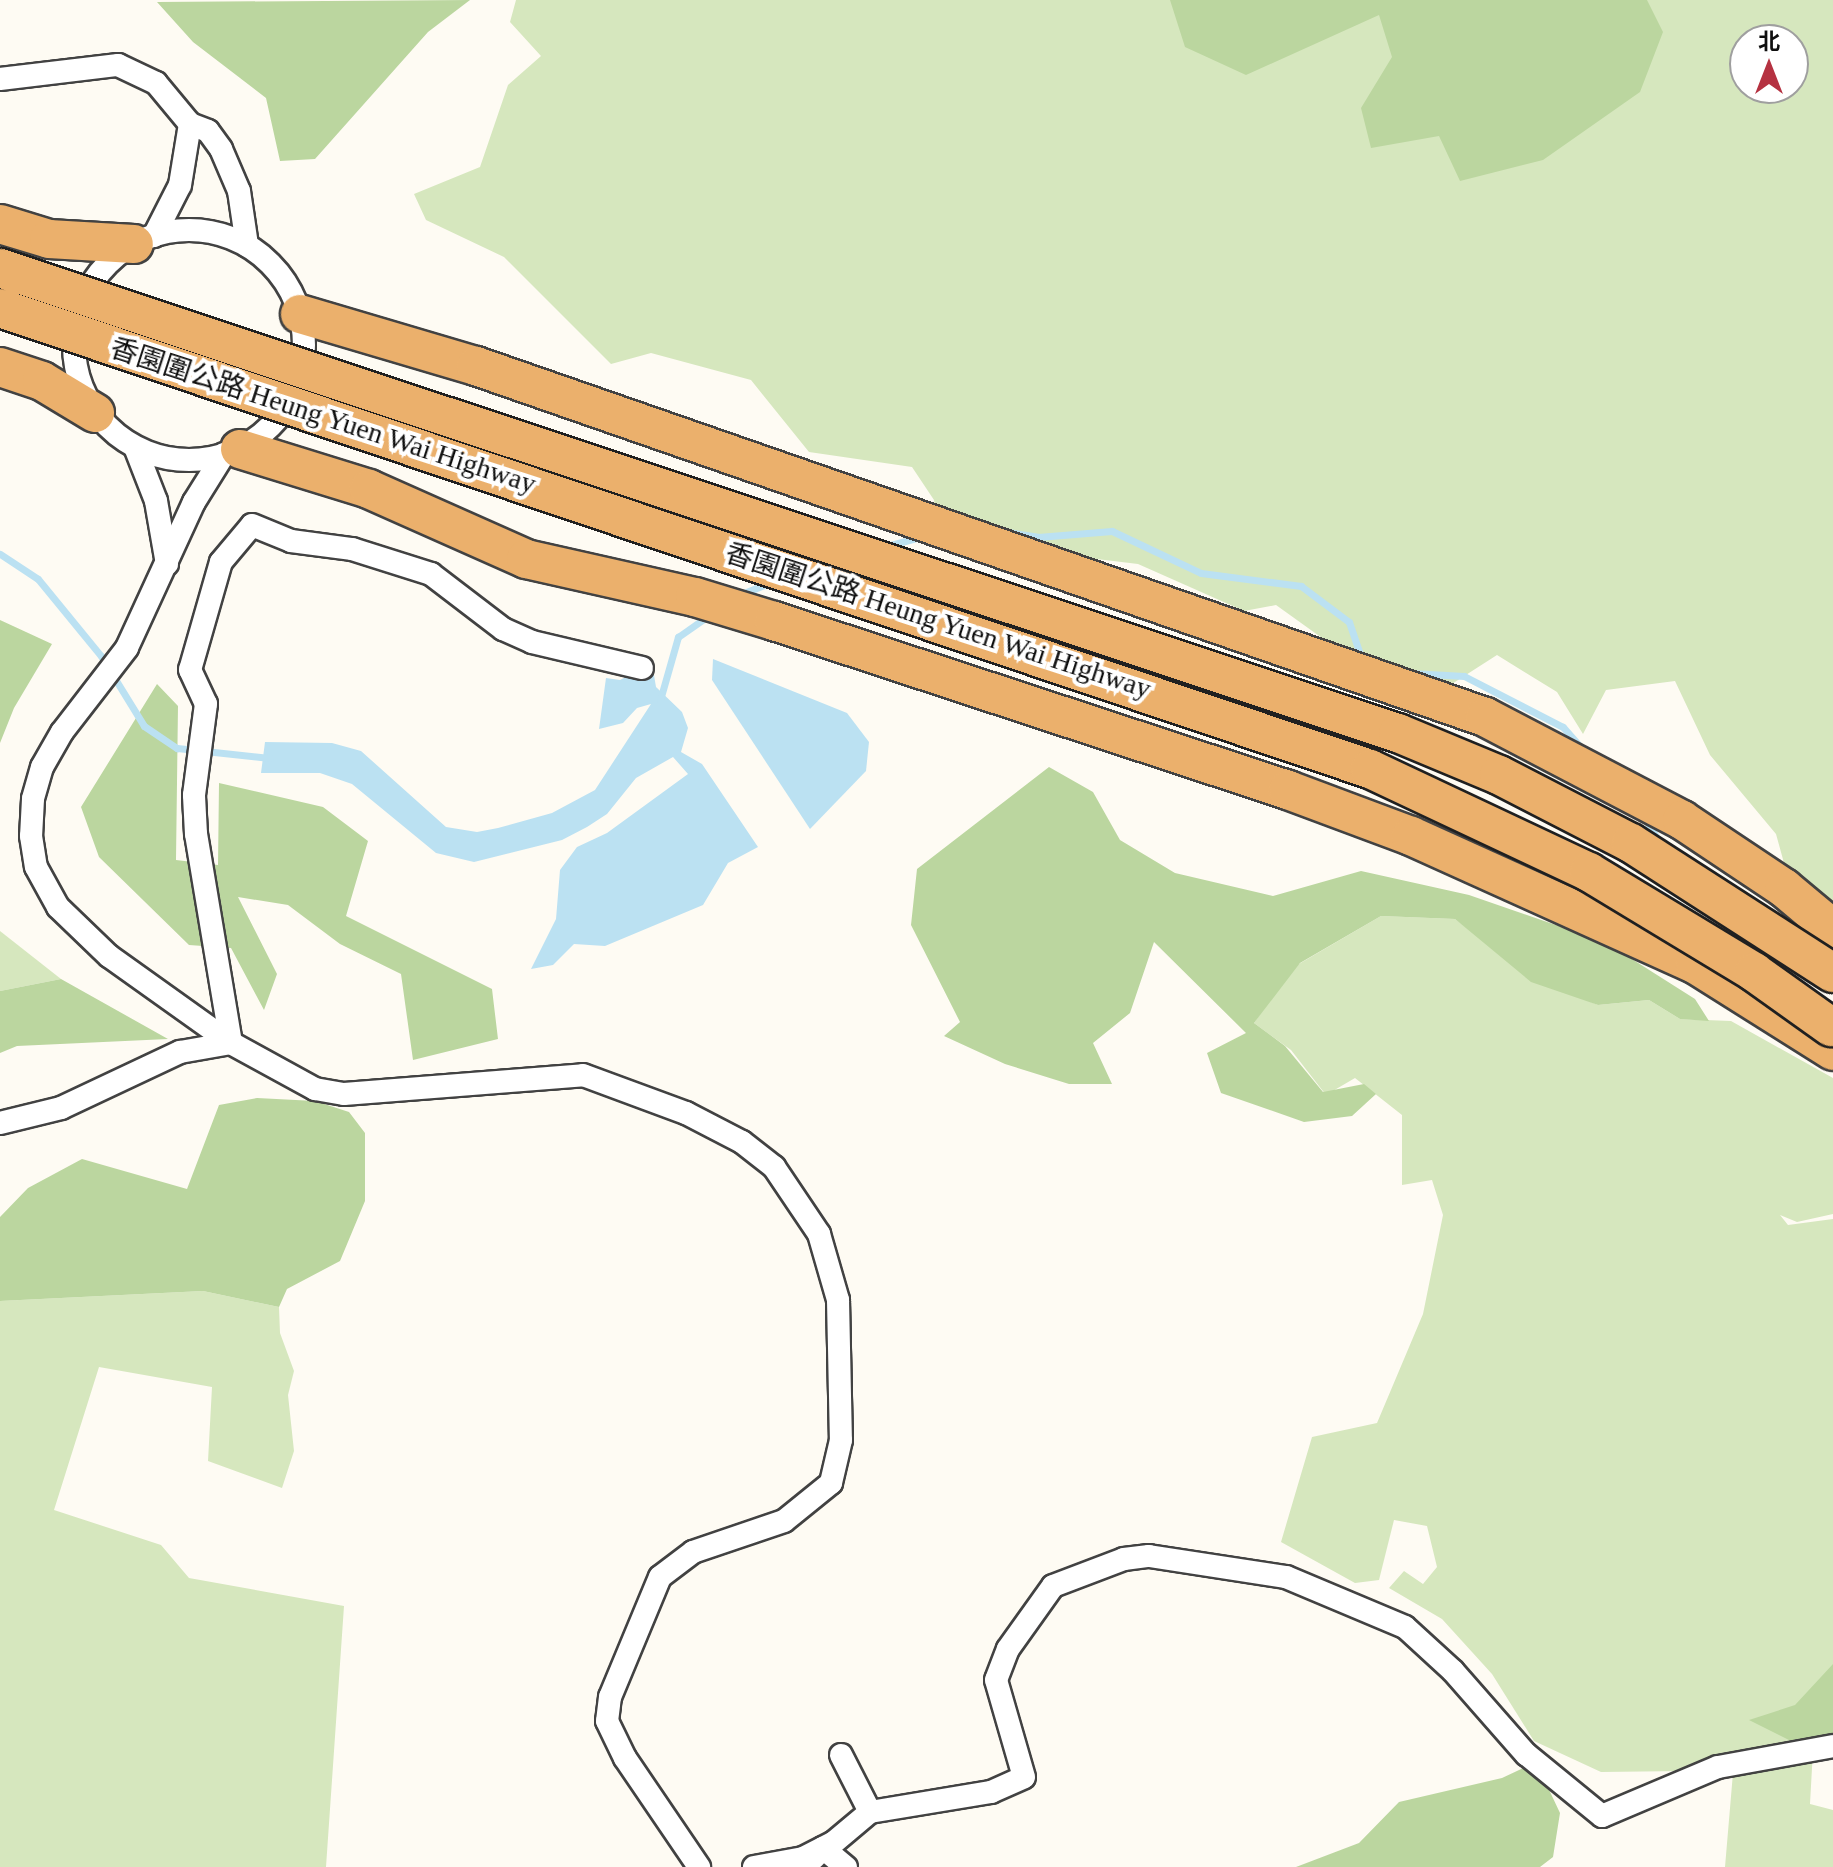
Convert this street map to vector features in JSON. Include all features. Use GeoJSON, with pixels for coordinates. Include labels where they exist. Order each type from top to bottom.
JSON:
{"type":"FeatureCollection","features":[{"type":"Feature","properties":{"kind":"highway"},"geometry":{"type":"LineString","coordinates":[[0,224],[49,239],[144,240]]}},
{"type":"Feature","properties":{"kind":"highway","name":"香園圍公路 Heung Yuen Wai Highway"},"geometry":{"type":"LineString","coordinates":[[0,268],[1398,733],[1499,775],[1631,843],[1833,973]]}},
{"type":"Feature","properties":{"kind":"highway","name":"香園圍公路 Heung Yuen Wai Highway"},"geometry":{"type":"LineString","coordinates":[[0,308],[1370,769],[1589,872],[1754,972],[1830,1037]]}},
{"type":"Feature","properties":{"kind":"highway"},"geometry":{"type":"LineString","coordinates":[[300,314],[476,366],[1485,717],[1682,820],[1784,888],[1833,929]]}},
{"type":"Feature","properties":{"kind":"highway"},"geometry":{"type":"LineString","coordinates":[[0,367],[42,381],[95,413]]}},
{"type":"Feature","properties":{"kind":"highway"},"geometry":{"type":"LineString","coordinates":[[232,452],[369,489],[526,559],[774,621],[1288,790],[1398,831],[1695,964],[1830,1037]]}},
{"type":"Feature","properties":{"kind":"street"},"geometry":{"type":"LineString","coordinates":[[0,79],[118,65],[156,83],[190,124],[208,131],[229,166],[247,245]]}},
{"type":"Feature","properties":{"kind":"street"},"geometry":{"type":"LineString","coordinates":[[190,124],[180,185],[144,240],[97,276],[76,320],[76,368],[95,413],[135,447],[183,461],[232,452]]}},
{"type":"Feature","properties":{"kind":"street"},"geometry":{"type":"LineString","coordinates":[[144,240],[185,230],[217,234],[247,245],[289,286],[300,314],[304,359],[295,392],[277,421],[232,452],[194,502],[144,615],[116,664],[74,715],[42,767],[33,799],[36,867],[58,907],[109,956],[231,1043],[315,1089],[344,1094],[583,1075],[686,1113],[742,1142],[774,1167],[819,1234],[838,1300],[841,1440],[831,1483],[811,1504],[784,1521],[693,1552],[660,1577],[610,1697],[607,1721],[625,1758],[699,1867]]}},
{"type":"Feature","properties":{"kind":"street"},"geometry":{"type":"LineString","coordinates":[[135,447],[156,501],[167,564]]}},
{"type":"Feature","properties":{"kind":"street"},"geometry":{"type":"LineString","coordinates":[[231,1043],[196,834],[194,795],[206,704],[190,670],[221,562],[252,525],[291,541],[352,549],[431,574],[513,634],[642,668]]}},
{"type":"Feature","properties":{"kind":"street"},"geometry":{"type":"LineString","coordinates":[[0,1123],[61,1108],[180,1052],[231,1043]]}},
{"type":"Feature","properties":{"kind":"street"},"geometry":{"type":"LineString","coordinates":[[806,1867],[823,1848],[870,1812],[991,1792],[1024,1777],[996,1680],[1008,1649],[1053,1586],[1124,1559],[1149,1556],[1286,1577],[1405,1627],[1453,1671],[1526,1754],[1602,1816],[1718,1767],[1833,1746]]}},
{"type":"Feature","properties":{"kind":"street"},"geometry":{"type":"LineString","coordinates":[[841,1755],[870,1812]]}},
{"type":"Feature","properties":{"kind":"street"},"geometry":{"type":"LineString","coordinates":[[754,1867],[803,1858],[823,1848]]}},
{"type":"Feature","properties":{"kind":"street"},"geometry":{"type":"LineString","coordinates":[[823,1848],[846,1867]]}},
{"type":"Feature","properties":{"kind":"green space"},"geometry":{"type":"Polygon","coordinates":[[[470,0],[428,32],[315,159],[280,161],[266,98],[193,42],[157,2],[470,0]]]}},
{"type":"Feature","properties":{"kind":"green space"},"geometry":{"type":"Polygon","coordinates":[[[516,0],[1833,0],[1833,915],[1787,918],[1795,903],[1776,834],[1710,755],[1675,681],[1606,690],[1583,734],[1557,692],[1497,655],[1444,689],[1338,674],[1322,638],[1276,605],[1244,611],[1138,564],[938,540],[934,500],[912,467],[809,452],[751,380],[651,353],[611,364],[504,257],[426,220],[414,194],[480,167],[508,85],[541,56],[510,22],[516,0]]]}},
{"type":"Feature","properties":{"kind":"green space"},"geometry":{"type":"Polygon","coordinates":[[[1170,0],[1647,0],[1663,32],[1640,92],[1543,160],[1460,181],[1439,136],[1371,148],[1361,108],[1392,57],[1379,15],[1246,75],[1185,47],[1170,0]]]}},
{"type":"Feature","properties":{"kind":"green space"},"geometry":{"type":"Polygon","coordinates":[[[0,620],[52,644],[14,708],[0,743],[0,620]]]}},
{"type":"Feature","properties":{"kind":"green space"},"geometry":{"type":"Polygon","coordinates":[[[157,684],[178,706],[176,860],[218,865],[219,783],[323,807],[368,841],[346,916],[492,989],[498,1039],[413,1060],[401,974],[340,944],[288,905],[238,897],[277,974],[264,1010],[231,948],[189,945],[99,857],[81,807],[157,684]]]}},
{"type":"Feature","properties":{"kind":"green space"},"geometry":{"type":"Polygon","coordinates":[[[1049,767],[1093,792],[1120,840],[1175,873],[1273,896],[1361,871],[1469,895],[1605,942],[1695,999],[1709,1021],[1680,1019],[1649,1000],[1598,1005],[1531,982],[1455,919],[1381,916],[1300,963],[1254,1023],[1285,1046],[1323,1092],[1364,1084],[1376,1094],[1352,1116],[1304,1122],[1221,1093],[1207,1053],[1246,1033],[1154,942],[1130,1013],[1093,1043],[1112,1084],[1069,1084],[1005,1064],[944,1036],[960,1022],[911,925],[917,869],[1049,767]]]}},
{"type":"Feature","properties":{"kind":"green space"},"geometry":{"type":"Polygon","coordinates":[[[1381,916],[1455,919],[1534,978],[1598,1005],[1649,1000],[1680,1019],[1731,1021],[1833,1078],[1833,1214],[1797,1222],[1780,1215],[1788,1225],[1833,1219],[1833,1738],[1813,1750],[1810,1804],[1833,1810],[1833,1867],[1725,1867],[1734,1761],[1685,1771],[1601,1772],[1534,1741],[1492,1674],[1442,1619],[1389,1588],[1404,1571],[1423,1584],[1437,1567],[1427,1526],[1394,1520],[1379,1580],[1355,1583],[1281,1542],[1312,1437],[1377,1423],[1423,1314],[1443,1215],[1432,1180],[1402,1185],[1402,1115],[1355,1078],[1326,1095],[1291,1050],[1254,1023],[1292,968],[1381,916]]]}},
{"type":"Feature","properties":{"kind":"green space"},"geometry":{"type":"Polygon","coordinates":[[[0,931],[61,979],[0,991],[0,931]]]}},
{"type":"Feature","properties":{"kind":"green space"},"geometry":{"type":"Polygon","coordinates":[[[61,979],[168,1039],[17,1046],[0,1053],[0,991],[61,979]]]}},
{"type":"Feature","properties":{"kind":"green space"},"geometry":{"type":"Polygon","coordinates":[[[257,1098],[315,1101],[349,1112],[365,1133],[365,1201],[340,1261],[287,1289],[279,1307],[203,1291],[0,1301],[0,1217],[28,1188],[82,1159],[187,1189],[219,1105],[257,1098]]]}},
{"type":"Feature","properties":{"kind":"green space"},"geometry":{"type":"Polygon","coordinates":[[[203,1291],[279,1307],[280,1333],[294,1371],[288,1395],[294,1451],[282,1488],[208,1461],[212,1387],[99,1367],[54,1510],[161,1545],[189,1578],[344,1606],[326,1867],[0,1867],[0,1301],[203,1291]]]}},
{"type":"Feature","properties":{"kind":"green space"},"geometry":{"type":"Polygon","coordinates":[[[1833,1664],[1833,1740],[1799,1745],[1749,1720],[1795,1705],[1833,1664]]]}},
{"type":"Feature","properties":{"kind":"green space"},"geometry":{"type":"Polygon","coordinates":[[[1536,1762],[1560,1813],[1553,1857],[1540,1867],[1296,1867],[1359,1843],[1399,1802],[1502,1778],[1536,1762]]]}},
{"type":"Feature","properties":{"kind":"water"},"geometry":{"type":"Polygon","coordinates":[[[713,659],[847,713],[869,742],[866,771],[810,829],[712,680],[713,659]]]}},
{"type":"Feature","properties":{"kind":"water"},"geometry":{"type":"Polygon","coordinates":[[[641,669],[654,675],[656,687],[682,712],[688,728],[681,752],[702,764],[758,847],[728,863],[703,905],[605,946],[574,944],[553,965],[531,969],[556,919],[560,870],[577,847],[607,833],[688,774],[673,757],[636,778],[607,814],[587,827],[562,840],[474,862],[436,853],[352,784],[320,773],[261,773],[265,742],[332,743],[361,751],[446,827],[477,832],[498,828],[552,813],[595,790],[651,704],[637,708],[623,723],[599,729],[606,678],[620,680],[641,669]]]}},
{"type":"Feature","properties":{"kind":"waterway"},"geometry":{"type":"LineString","coordinates":[[1008,532],[1038,537],[1112,531],[1201,573],[1301,586],[1349,622],[1362,660]]}},
{"type":"Feature","properties":{"kind":"waterway"},"geometry":{"type":"LineString","coordinates":[[883,547],[921,537]]}},
{"type":"Feature","properties":{"kind":"waterway"},"geometry":{"type":"LineString","coordinates":[[0,554],[38,579],[101,656],[144,726],[177,748],[269,758]]}},
{"type":"Feature","properties":{"kind":"waterway"},"geometry":{"type":"LineString","coordinates":[[739,595],[772,582]]}},
{"type":"Feature","properties":{"kind":"waterway"},"geometry":{"type":"LineString","coordinates":[[660,700],[678,637],[709,615]]}},
{"type":"Feature","properties":{"kind":"waterway"},"geometry":{"type":"LineString","coordinates":[[1411,673],[1464,676],[1563,727],[1583,750]]}},
{"type":"Feature","properties":{"kind":"waterway"},"geometry":{"type":"LineString","coordinates":[[1645,819],[1661,845]]}}]}
